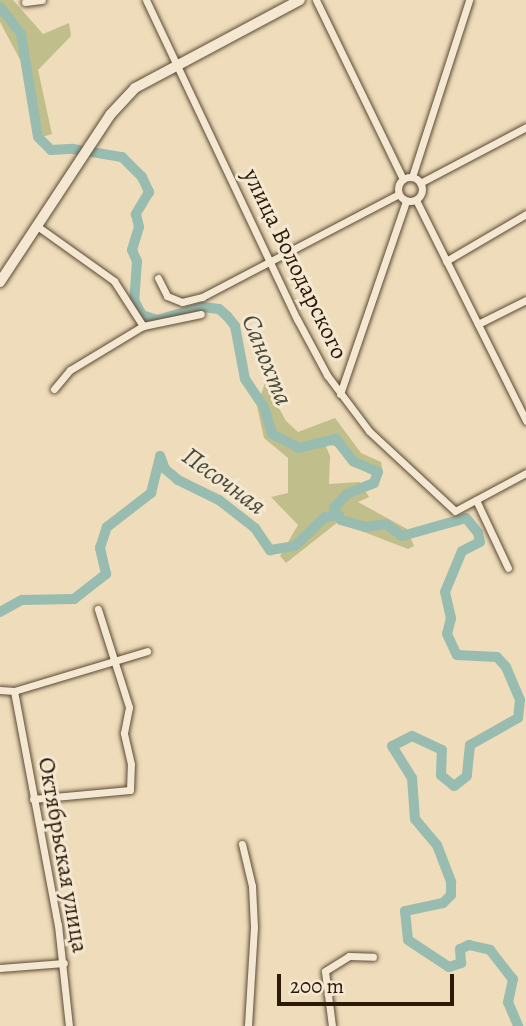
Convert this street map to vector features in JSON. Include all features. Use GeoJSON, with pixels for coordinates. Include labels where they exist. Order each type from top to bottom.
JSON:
{"type":"FeatureCollection","features":[{"type":"Feature","properties":{"kind":"street"},"geometry":{"type":"LineString","coordinates":[[25,2],[42,0]]}},
{"type":"Feature","properties":{"kind":"street","name":"улица Володарского"},"geometry":{"type":"LineString","coordinates":[[146,0],[303,331],[340,394],[369,431],[455,511],[476,500]]}},
{"type":"Feature","properties":{"kind":"street"},"geometry":{"type":"LineString","coordinates":[[0,282],[110,115],[135,89],[300,0]]}},
{"type":"Feature","properties":{"kind":"street"},"geometry":{"type":"LineString","coordinates":[[158,278],[167,296],[182,302],[202,297],[270,259],[399,194],[404,179],[316,0]]}},
{"type":"Feature","properties":{"kind":"street"},"geometry":{"type":"LineString","coordinates":[[412,177],[468,0]]}},
{"type":"Feature","properties":{"kind":"street"},"geometry":{"type":"LineString","coordinates":[[420,183],[526,127]]}},
{"type":"Feature","properties":{"kind":"street"},"geometry":{"type":"LineString","coordinates":[[404,179],[412,177]]}},
{"type":"Feature","properties":{"kind":"street"},"geometry":{"type":"LineString","coordinates":[[412,177],[420,183],[422,190],[416,200]]}},
{"type":"Feature","properties":{"kind":"street"},"geometry":{"type":"LineString","coordinates":[[399,194],[406,201]]}},
{"type":"Feature","properties":{"kind":"street"},"geometry":{"type":"LineString","coordinates":[[406,201],[416,200]]}},
{"type":"Feature","properties":{"kind":"street"},"geometry":{"type":"LineString","coordinates":[[416,200],[526,421]]}},
{"type":"Feature","properties":{"kind":"street"},"geometry":{"type":"LineString","coordinates":[[340,394],[406,201]]}},
{"type":"Feature","properties":{"kind":"street"},"geometry":{"type":"LineString","coordinates":[[446,261],[526,214]]}},
{"type":"Feature","properties":{"kind":"street"},"geometry":{"type":"LineString","coordinates":[[37,226],[114,281],[143,326]]}},
{"type":"Feature","properties":{"kind":"street"},"geometry":{"type":"LineString","coordinates":[[478,324],[526,300]]}},
{"type":"Feature","properties":{"kind":"street"},"geometry":{"type":"LineString","coordinates":[[54,389],[69,370],[143,326],[201,314]]}},
{"type":"Feature","properties":{"kind":"street"},"geometry":{"type":"LineString","coordinates":[[508,568],[476,500],[526,473]]}},
{"type":"Feature","properties":{"kind":"street"},"geometry":{"type":"LineString","coordinates":[[33,799],[130,790],[131,764],[124,733],[129,706],[111,661],[98,609]]}},
{"type":"Feature","properties":{"kind":"street"},"geometry":{"type":"LineString","coordinates":[[0,690],[14,691],[147,651]]}},
{"type":"Feature","properties":{"kind":"street","name":"Октябрьская улица"},"geometry":{"type":"LineString","coordinates":[[14,691],[64,962],[69,1026]]}},
{"type":"Feature","properties":{"kind":"street"},"geometry":{"type":"LineString","coordinates":[[242,844],[252,886],[254,927],[248,1026]]}},
{"type":"Feature","properties":{"kind":"street"},"geometry":{"type":"LineString","coordinates":[[332,1026],[325,971],[349,956],[373,957]]}},
{"type":"Feature","properties":{"kind":"street"},"geometry":{"type":"LineString","coordinates":[[0,968],[64,962]]}},
{"type":"Feature","properties":{"kind":"shaded area"},"geometry":{"type":"Polygon","coordinates":[[[0,0],[13,0],[43,34],[69,23],[71,36],[38,70],[52,134],[35,139],[24,67],[0,22],[0,0]]]}},
{"type":"Feature","properties":{"kind":"shaded area"},"geometry":{"type":"Polygon","coordinates":[[[265,383],[286,421],[298,432],[335,418],[361,453],[381,462],[383,474],[373,474],[351,466],[335,446],[325,444],[330,456],[329,484],[360,482],[369,497],[358,502],[407,529],[414,546],[408,549],[338,522],[286,563],[280,556],[298,525],[271,497],[288,493],[288,458],[264,438],[257,406],[265,383]]]}},
{"type":"Feature","properties":{"kind":"waterway","name":"Санохта"},"geometry":{"type":"LineString","coordinates":[[0,7],[21,34],[38,137],[51,150],[73,149],[122,157],[142,177],[149,192],[136,214],[139,227],[132,250],[137,261],[134,300],[142,315],[157,320],[203,307],[219,309],[227,316],[235,326],[245,379],[264,407],[272,434],[299,448],[336,439],[353,461],[378,472],[374,483],[347,494],[334,508],[341,520],[365,527],[386,524],[402,536],[466,518],[478,533],[480,542],[462,551],[445,592],[451,618],[447,634],[457,655],[497,657],[506,667],[520,700],[518,718],[470,745],[467,776],[454,786],[441,775],[442,750],[412,736],[392,746],[412,778],[415,819],[437,845],[451,882],[451,895],[443,903],[405,911],[408,940],[449,967],[461,963],[460,949],[469,945],[490,950],[513,979],[508,1002],[518,1026]]}},
{"type":"Feature","properties":{"kind":"waterway","name":"Песочная"},"geometry":{"type":"LineString","coordinates":[[0,612],[22,600],[74,599],[106,574],[100,548],[107,527],[151,493],[160,456],[165,469],[178,480],[219,500],[255,528],[270,550],[295,546],[325,517],[339,515]]}}]}
